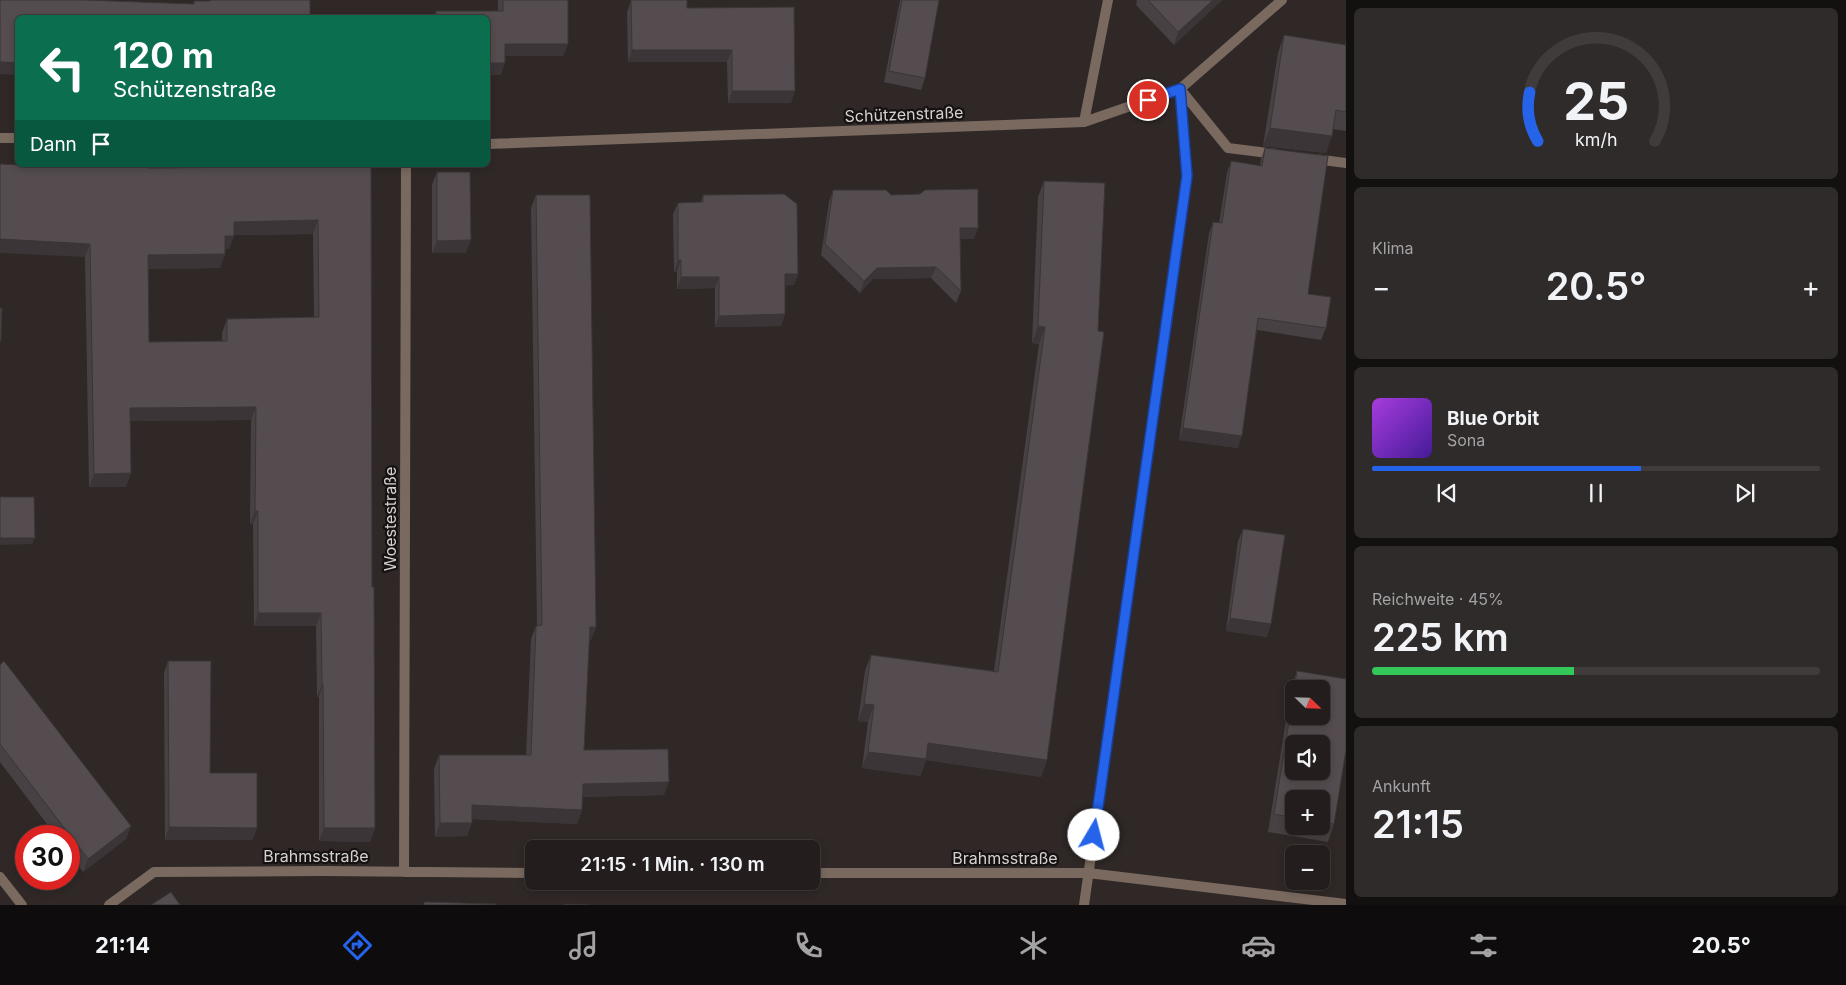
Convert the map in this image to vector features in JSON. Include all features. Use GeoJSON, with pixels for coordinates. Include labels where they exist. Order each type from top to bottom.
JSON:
{"type":"FeatureCollection","features":[{"type":"Feature","properties":{"kind":"street"},"geometry":{"type":"LineString","coordinates":[[1084,122],[1108,0]]}},
{"type":"Feature","properties":{"kind":"street","name":"Schützenstraße"},"geometry":{"type":"LineString","coordinates":[[490,144],[1084,122],[1180,89],[1282,0]]}},
{"type":"Feature","properties":{"kind":"street"},"geometry":{"type":"LineString","coordinates":[[1180,89],[1228,148],[1287,155]]}},
{"type":"Feature","properties":{"kind":"street"},"geometry":{"type":"LineString","coordinates":[[1084,905],[1187,176],[1180,89]]}},
{"type":"Feature","properties":{"kind":"street"},"geometry":{"type":"LineString","coordinates":[[0,138],[15,138]]}},
{"type":"Feature","properties":{"kind":"street"},"geometry":{"type":"LineString","coordinates":[[1307,158],[1346,163]]}},
{"type":"Feature","properties":{"kind":"street","name":"Woestestraße"},"geometry":{"type":"LineString","coordinates":[[404,872],[406,167]]}},
{"type":"Feature","properties":{"kind":"street","name":"Brahmsstraße"},"geometry":{"type":"LineString","coordinates":[[109,905],[154,872],[525,873]]}},
{"type":"Feature","properties":{"kind":"street","name":"Brahmsstraße"},"geometry":{"type":"LineString","coordinates":[[820,873],[1088,874],[1346,904]]}},
{"type":"Feature","properties":{"kind":"street"},"geometry":{"type":"LineString","coordinates":[[0,877],[22,905]]}},
{"type":"Feature","properties":{"kind":"building"},"geometry":{"type":"Polygon","coordinates":[[[0,0],[85,0],[194,4],[194,1],[210,0],[310,0],[310,15],[15,15],[15,63],[0,62],[0,0]]]}},
{"type":"Feature","properties":{"kind":"building"},"geometry":{"type":"Polygon","coordinates":[[[503,0],[568,0],[568,44],[505,44],[505,63],[490,63],[490,15],[436,15],[436,11],[503,11],[503,0]]]}},
{"type":"Feature","properties":{"kind":"building"},"geometry":{"type":"Polygon","coordinates":[[[631,0],[687,0],[687,8],[794,7],[795,91],[732,91],[732,50],[632,50],[631,0]]]}},
{"type":"Feature","properties":{"kind":"building"},"geometry":{"type":"Polygon","coordinates":[[[902,0],[939,0],[925,78],[889,71],[902,0]]]}},
{"type":"Feature","properties":{"kind":"building"},"geometry":{"type":"Polygon","coordinates":[[[1148,0],[1213,0],[1178,32],[1148,0]]]}},
{"type":"Feature","properties":{"kind":"building"},"geometry":{"type":"Polygon","coordinates":[[[1284,35],[1346,45],[1346,112],[1336,110],[1332,136],[1270,128],[1284,35]]]}},
{"type":"Feature","properties":{"kind":"building"},"geometry":{"type":"Polygon","coordinates":[[[1265,148],[1328,156],[1308,294],[1331,297],[1326,328],[1258,318],[1242,436],[1183,428],[1213,222],[1222,223],[1231,161],[1262,166],[1265,148]]]}},
{"type":"Feature","properties":{"kind":"building"},"geometry":{"type":"Polygon","coordinates":[[[0,164],[15,165],[15,167],[371,167],[372,587],[374,587],[375,828],[324,828],[321,613],[258,613],[258,511],[255,511],[256,407],[130,408],[131,473],[94,474],[90,244],[0,239],[0,164]],[[318,220],[234,222],[234,236],[225,236],[225,254],[148,255],[149,342],[227,341],[227,319],[319,317],[318,220]]]}},
{"type":"Feature","properties":{"kind":"building"},"geometry":{"type":"Polygon","coordinates":[[[437,172],[470,172],[471,240],[437,241],[437,172]]]}},
{"type":"Feature","properties":{"kind":"building"},"geometry":{"type":"Polygon","coordinates":[[[1044,181],[1105,183],[1098,331],[1104,332],[1047,760],[928,743],[926,759],[868,752],[874,705],[864,704],[871,655],[998,672],[1045,327],[1038,326],[1044,181]]]}},
{"type":"Feature","properties":{"kind":"building"},"geometry":{"type":"Polygon","coordinates":[[[978,189],[978,228],[960,228],[961,291],[936,267],[877,268],[864,281],[825,244],[833,190],[886,190],[891,195],[920,194],[925,190],[978,189]]]}},
{"type":"Feature","properties":{"kind":"building"},"geometry":{"type":"Polygon","coordinates":[[[784,194],[797,204],[798,274],[785,274],[785,314],[719,316],[719,277],[681,277],[681,260],[678,260],[678,203],[703,202],[703,195],[784,194]]]}},
{"type":"Feature","properties":{"kind":"building"},"geometry":{"type":"Polygon","coordinates":[[[536,195],[590,195],[596,627],[590,627],[584,750],[668,749],[669,782],[583,784],[582,810],[472,805],[472,823],[440,823],[439,755],[531,755],[536,626],[542,625],[536,195]]]}},
{"type":"Feature","properties":{"kind":"building"},"geometry":{"type":"Polygon","coordinates":[[[0,308],[2,308],[1,341],[0,341],[0,308]]]}},
{"type":"Feature","properties":{"kind":"building"},"geometry":{"type":"Polygon","coordinates":[[[0,497],[34,497],[35,538],[0,538],[0,497]]]}},
{"type":"Feature","properties":{"kind":"building"},"geometry":{"type":"Polygon","coordinates":[[[1243,529],[1285,535],[1271,624],[1230,618],[1243,529]]]}},
{"type":"Feature","properties":{"kind":"building"},"geometry":{"type":"Polygon","coordinates":[[[4,661],[131,826],[88,859],[80,849],[80,825],[62,825],[0,744],[0,665],[4,661]]]}},
{"type":"Feature","properties":{"kind":"building"},"geometry":{"type":"Polygon","coordinates":[[[168,661],[211,661],[210,773],[257,773],[257,828],[169,827],[168,661]]]}},
{"type":"Feature","properties":{"kind":"building"},"geometry":{"type":"Polygon","coordinates":[[[1297,671],[1346,679],[1346,750],[1334,824],[1330,823],[1330,790],[1285,790],[1285,816],[1274,814],[1285,746],[1285,780],[1330,780],[1330,735],[1287,735],[1288,725],[1330,725],[1330,680],[1296,680],[1297,671]]]}},
{"type":"Feature","properties":{"kind":"building"},"geometry":{"type":"Polygon","coordinates":[[[171,892],[180,905],[151,905],[171,892]]]}},
{"type":"Feature","properties":{"kind":"building"},"geometry":{"type":"Polygon","coordinates":[[[424,902],[496,904],[496,905],[424,905],[424,902]]]}},
{"type":"Feature","properties":{"kind":"route"},"geometry":{"type":"LineString","coordinates":[[1094,835],[1187,176],[1180,89],[1148,100]]}}]}
